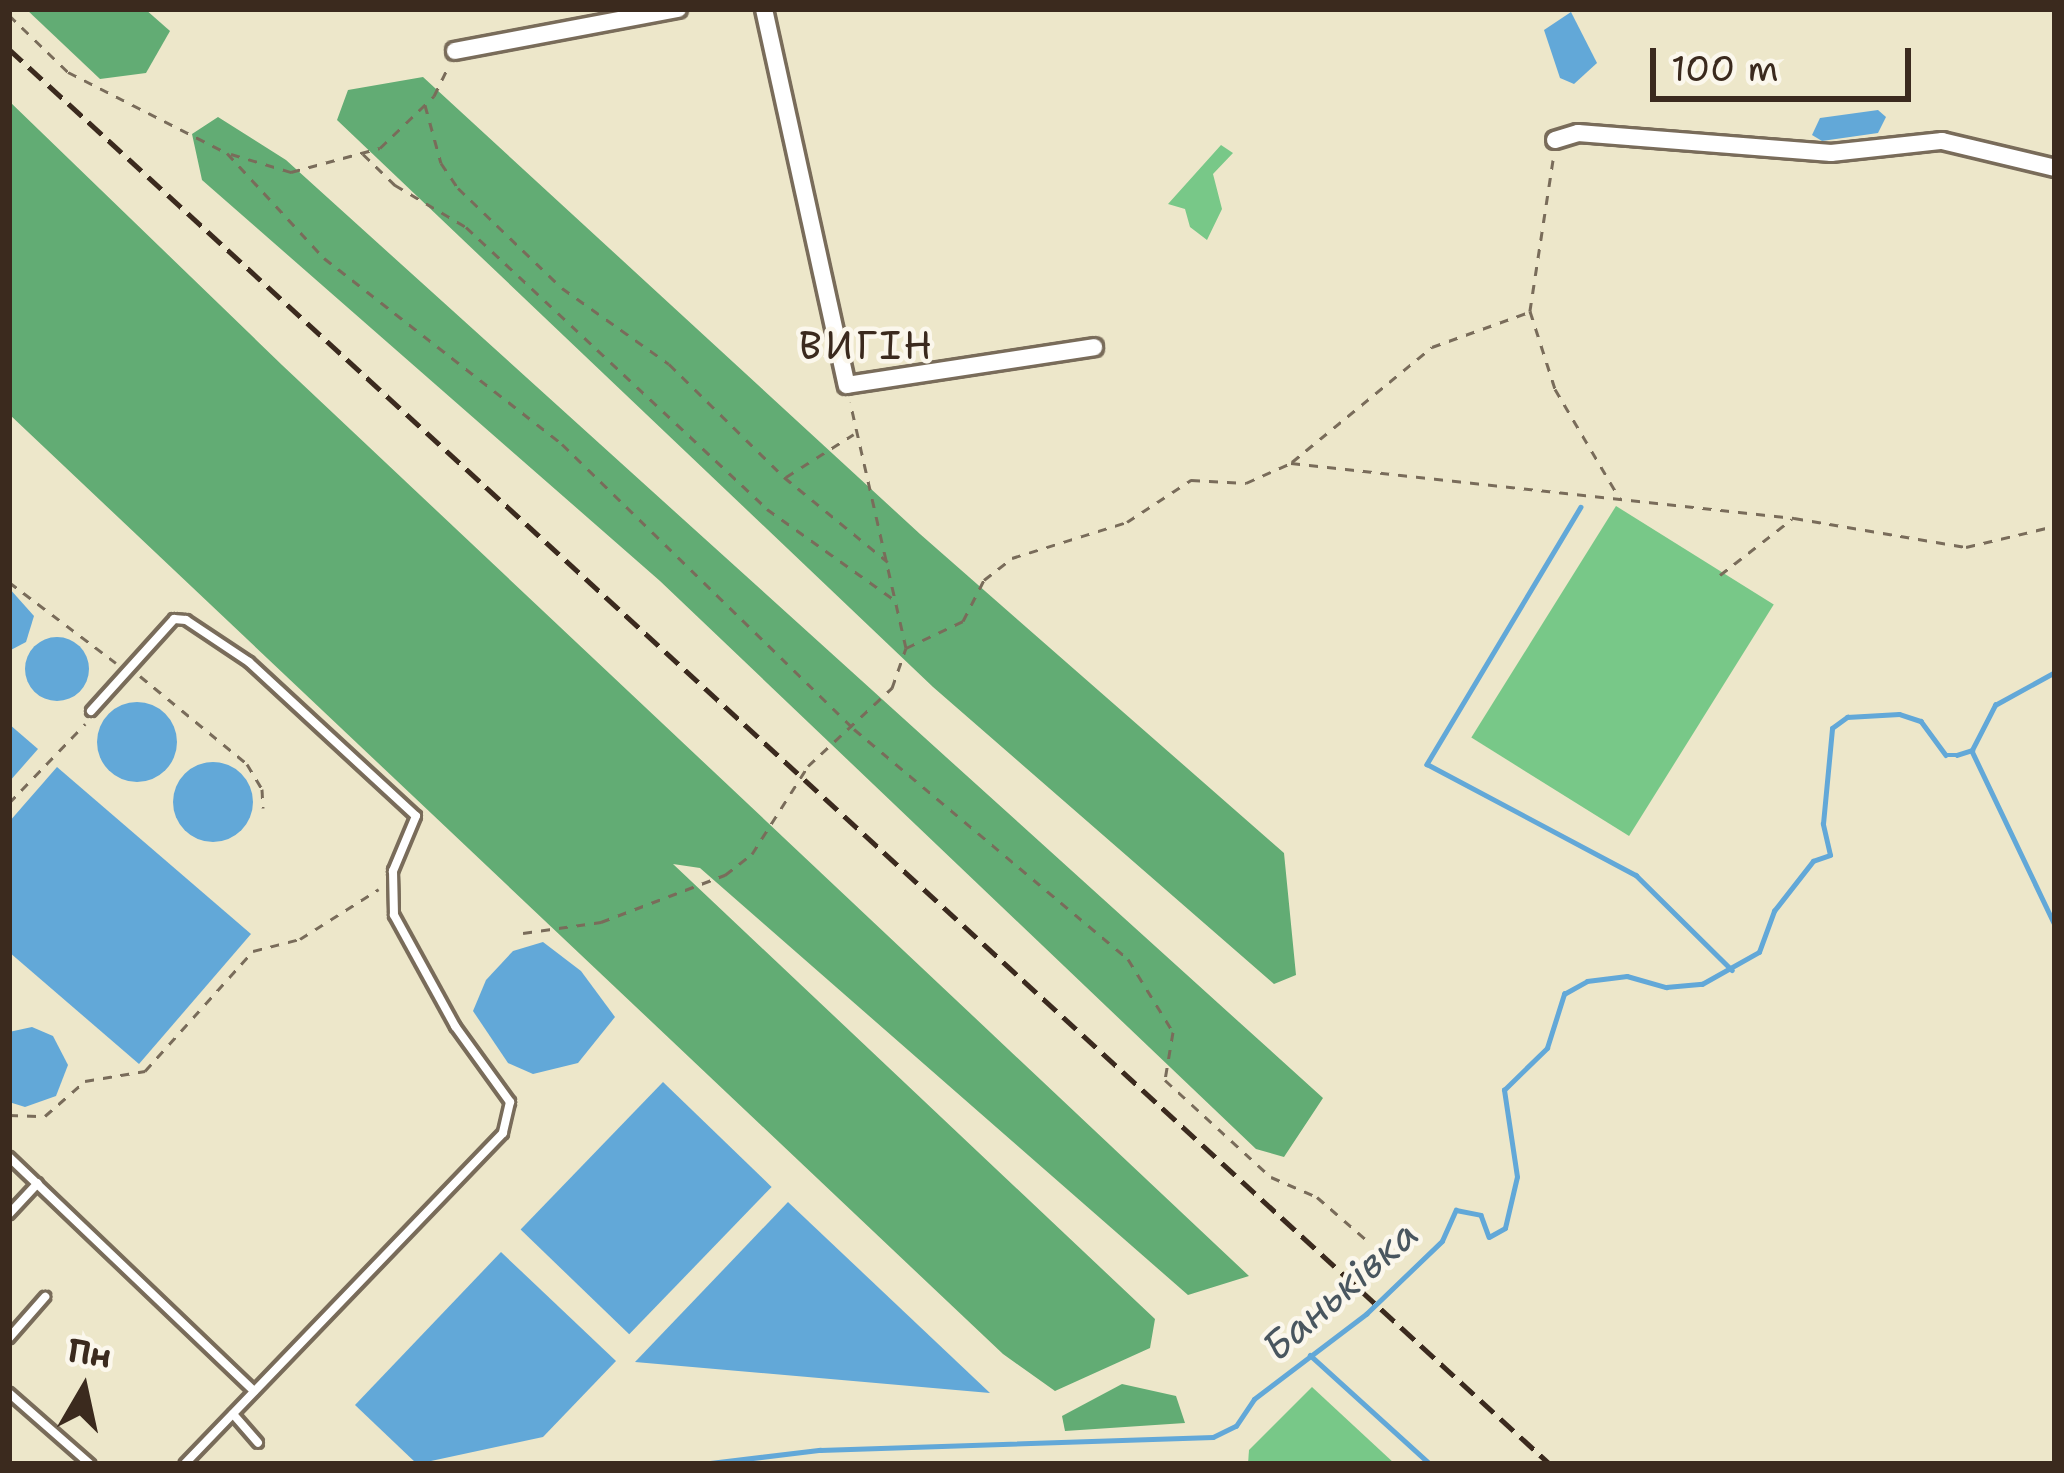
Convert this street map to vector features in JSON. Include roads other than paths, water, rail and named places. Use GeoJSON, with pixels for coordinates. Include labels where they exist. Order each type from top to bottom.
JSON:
{"type":"FeatureCollection","features":[{"type":"Feature","properties":{"kind":"street"},"geometry":{"type":"LineString","coordinates":[[455,51],[678,9]]}},
{"type":"Feature","properties":{"kind":"street"},"geometry":{"type":"LineString","coordinates":[[764,9],[847,385],[1094,347]]}},
{"type":"Feature","properties":{"kind":"street"},"geometry":{"type":"LineString","coordinates":[[1556,140],[1578,133],[1831,153],[1942,141],[2055,168]]}},
{"type":"Feature","properties":{"kind":"lane"},"geometry":{"type":"LineString","coordinates":[[91,711],[126,667],[179,618],[249,662],[416,816],[393,871],[394,915],[455,1026],[506,1088],[509,1118],[185,1464]]}},
{"type":"Feature","properties":{"kind":"lane"},"geometry":{"type":"LineString","coordinates":[[9,1157],[254,1390]]}},
{"type":"Feature","properties":{"kind":"lane"},"geometry":{"type":"LineString","coordinates":[[9,1214],[38,1183]]}},
{"type":"Feature","properties":{"kind":"lane"},"geometry":{"type":"LineString","coordinates":[[9,1338],[45,1297]]}},
{"type":"Feature","properties":{"kind":"lane"},"geometry":{"type":"LineString","coordinates":[[9,1394],[90,1464]]}},
{"type":"Feature","properties":{"kind":"lane"},"geometry":{"type":"LineString","coordinates":[[233,1414],[258,1443]]}},
{"type":"Feature","properties":{"kind":"water"},"geometry":{"type":"Polygon","coordinates":[[[1571,12],[1597,63],[1574,84],[1560,78],[1544,30],[1571,12]]]}},
{"type":"Feature","properties":{"kind":"water"},"geometry":{"type":"Polygon","coordinates":[[[1878,110],[1886,117],[1878,133],[1822,141],[1812,135],[1820,118],[1878,110]]]}},
{"type":"Feature","properties":{"kind":"water"},"geometry":{"type":"Polygon","coordinates":[[[9,588],[34,616],[26,642],[9,651],[9,588]]]}},
{"type":"Feature","properties":{"kind":"water"},"geometry":{"type":"Polygon","coordinates":[[[57,637],[80,646],[89,669],[80,692],[57,701],[34,692],[25,669],[34,646],[57,637]]]}},
{"type":"Feature","properties":{"kind":"water"},"geometry":{"type":"Polygon","coordinates":[[[137,702],[165,714],[177,742],[165,770],[137,782],[109,770],[97,742],[109,714],[137,702]]]}},
{"type":"Feature","properties":{"kind":"water"},"geometry":{"type":"Polygon","coordinates":[[[9,724],[38,749],[9,782],[9,724]]]}},
{"type":"Feature","properties":{"kind":"water"},"geometry":{"type":"Polygon","coordinates":[[[213,762],[241,774],[253,802],[241,830],[213,842],[185,830],[173,802],[185,774],[213,762]]]}},
{"type":"Feature","properties":{"kind":"water"},"geometry":{"type":"Polygon","coordinates":[[[57,767],[251,934],[139,1064],[9,952],[9,822],[57,767]]]}},
{"type":"Feature","properties":{"kind":"water"},"geometry":{"type":"Polygon","coordinates":[[[543,942],[581,971],[615,1017],[578,1063],[533,1074],[508,1063],[473,1011],[486,980],[513,951],[543,942]]]}},
{"type":"Feature","properties":{"kind":"water"},"geometry":{"type":"Polygon","coordinates":[[[32,1027],[53,1036],[68,1065],[56,1096],[25,1107],[9,1102],[9,1032],[32,1027]]]}},
{"type":"Feature","properties":{"kind":"water"},"geometry":{"type":"Polygon","coordinates":[[[663,1082],[772,1187],[629,1334],[521,1229],[663,1082]]]}},
{"type":"Feature","properties":{"kind":"water"},"geometry":{"type":"Polygon","coordinates":[[[788,1202],[990,1393],[635,1362],[788,1202]]]}},
{"type":"Feature","properties":{"kind":"water"},"geometry":{"type":"Polygon","coordinates":[[[501,1252],[616,1361],[543,1437],[417,1464],[355,1405],[501,1252]]]}},
{"type":"Feature","properties":{"kind":"waterway"},"geometry":{"type":"LineString","coordinates":[[1581,507],[1427,764],[1636,875],[1732,970]]}},
{"type":"Feature","properties":{"kind":"waterway","name":"Баньківка"},"geometry":{"type":"LineString","coordinates":[[702,1464],[820,1450],[1213,1437],[1236,1426],[1254,1399],[1366,1314],[1442,1241],[1456,1210],[1481,1215],[1489,1237],[1505,1228],[1517,1177],[1504,1090],[1547,1048],[1564,994],[1587,981],[1627,976],[1666,987],[1702,984],[1759,952],[1774,911],[1813,861],[1830,855],[1823,824],[1832,728],[1847,717],[1899,714],[1921,721],[1946,755],[1957,755],[1972,750],[1995,705],[2055,672]]}},
{"type":"Feature","properties":{"kind":"waterway"},"geometry":{"type":"LineString","coordinates":[[1972,751],[2055,925]]}},
{"type":"Feature","properties":{"kind":"waterway"},"geometry":{"type":"LineString","coordinates":[[1310,1355],[1430,1464]]}},
{"type":"Feature","properties":{"kind":"railway"},"geometry":{"type":"LineString","coordinates":[[9,49],[1550,1464]]}},
{"type":"Feature","properties":{"kind":"district","name":"ВИГІН"},"geometry":{"type":"Point","coordinates":[867,345]}}]}
